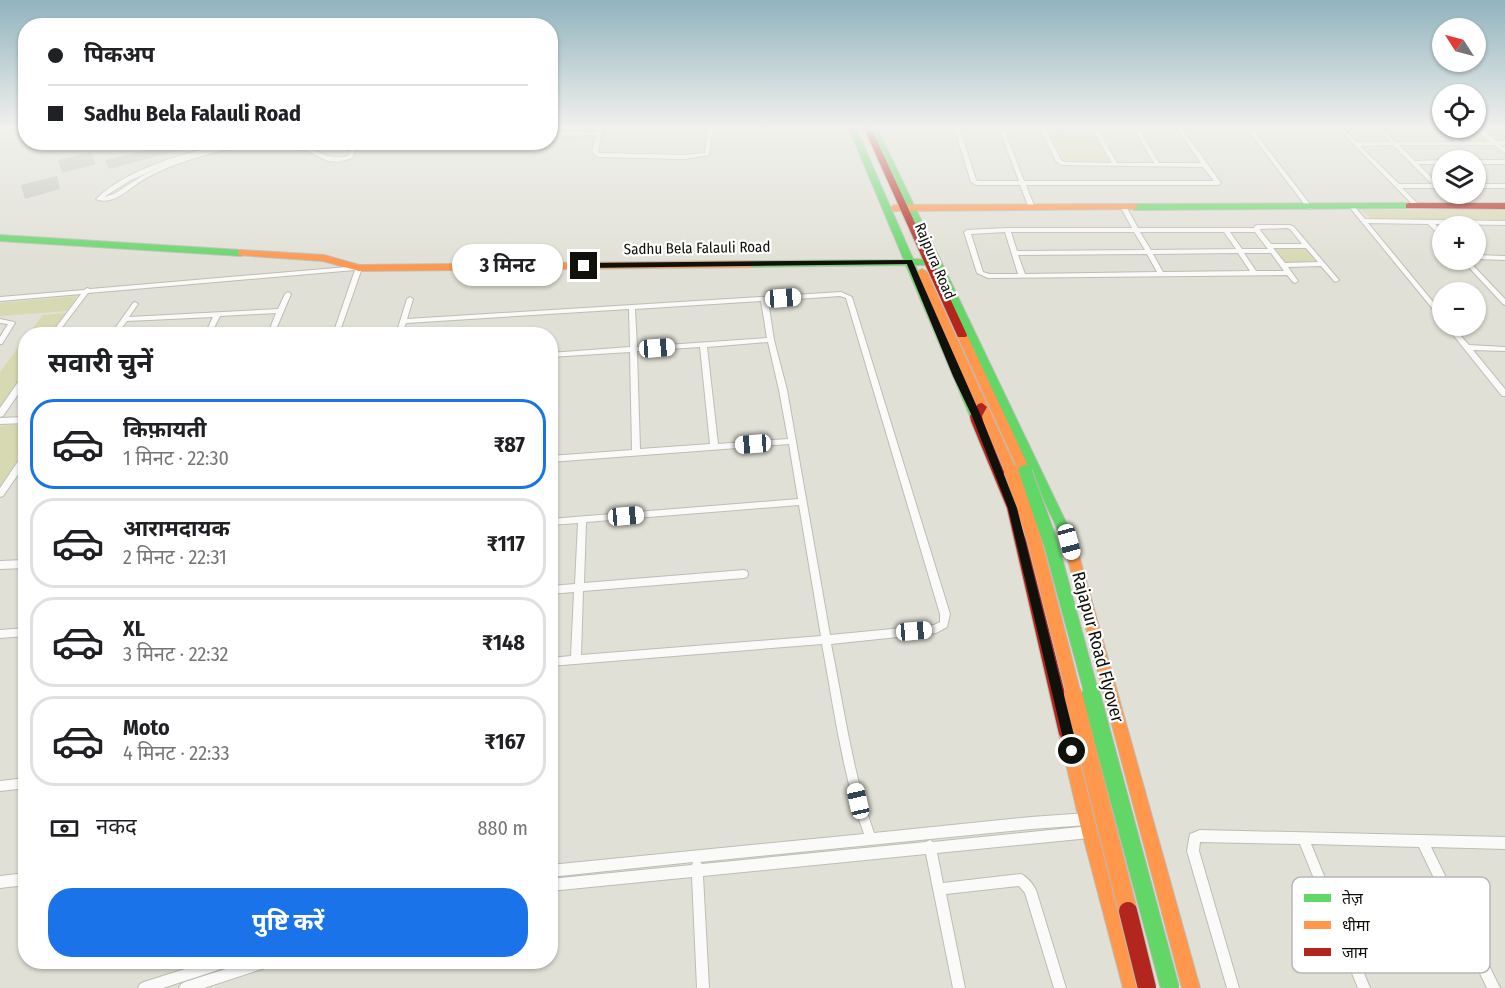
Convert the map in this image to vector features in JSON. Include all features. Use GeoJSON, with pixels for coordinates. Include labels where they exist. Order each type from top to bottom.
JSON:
{"type":"FeatureCollection","features":[{"type":"Feature","properties":{"kind":"main road"},"geometry":{"type":"LineString","coordinates":[[874,172],[918,262]]}},
{"type":"Feature","properties":{"kind":"main road","name":"Rajpura Road"},"geometry":{"type":"LineString","coordinates":[[884,172],[903,208]]}},
{"type":"Feature","properties":{"kind":"main road","name":"Rajpura Road"},"geometry":{"type":"LineString","coordinates":[[887,172],[903,208],[918,262],[979,412]]}},
{"type":"Feature","properties":{"kind":"main road"},"geometry":{"type":"LineString","coordinates":[[889,172],[903,208],[1069,542],[1191,988]]}},
{"type":"Feature","properties":{"kind":"main road"},"geometry":{"type":"LineString","coordinates":[[903,208],[1505,206]]}},
{"type":"Feature","properties":{"kind":"main road","name":"Sadhu Bela Falauli Road"},"geometry":{"type":"LineString","coordinates":[[0,240],[331,261],[359,268],[918,262]]}},
{"type":"Feature","properties":{"kind":"main road","name":"Rajapur Road Flyover"},"geometry":{"type":"LineString","coordinates":[[918,262],[1051,544],[1170,988]]}},
{"type":"Feature","properties":{"kind":"main road"},"geometry":{"type":"LineString","coordinates":[[979,412],[1021,536],[1132,988]]}},
{"type":"Feature","properties":{"kind":"main road","name":"Rajapur Road Flyover"},"geometry":{"type":"LineString","coordinates":[[979,412],[1018,472],[1147,988]]}},
{"type":"Feature","properties":{"kind":"street"},"geometry":{"type":"LineString","coordinates":[[145,172],[131,178],[99,199],[104,200],[115,196],[156,172]]}},
{"type":"Feature","properties":{"kind":"street"},"geometry":{"type":"LineString","coordinates":[[970,172],[973,182],[1218,183],[1211,172]]}},
{"type":"Feature","properties":{"kind":"street"},"geometry":{"type":"LineString","coordinates":[[1018,172],[1032,208]]}},
{"type":"Feature","properties":{"kind":"street"},"geometry":{"type":"LineString","coordinates":[[1282,172],[1310,208]]}},
{"type":"Feature","properties":{"kind":"street"},"geometry":{"type":"LineString","coordinates":[[1383,172],[1418,207]]}},
{"type":"Feature","properties":{"kind":"street"},"geometry":{"type":"LineString","coordinates":[[1397,186],[1432,186]]}},
{"type":"Feature","properties":{"kind":"street"},"geometry":{"type":"LineString","coordinates":[[1486,186],[1505,186]]}},
{"type":"Feature","properties":{"kind":"street"},"geometry":{"type":"LineString","coordinates":[[1124,208],[1161,274]]}},
{"type":"Feature","properties":{"kind":"street"},"geometry":{"type":"LineString","coordinates":[[1353,208],[1432,304]]}},
{"type":"Feature","properties":{"kind":"street"},"geometry":{"type":"LineString","coordinates":[[1364,221],[1505,223]]}},
{"type":"Feature","properties":{"kind":"street"},"geometry":{"type":"LineString","coordinates":[[1257,230],[1257,226],[1288,226],[1336,280]]}},
{"type":"Feature","properties":{"kind":"street"},"geometry":{"type":"LineString","coordinates":[[1007,230],[1022,275]]}},
{"type":"Feature","properties":{"kind":"street"},"geometry":{"type":"LineString","coordinates":[[1257,230],[1007,230],[970,231],[966,234],[982,274],[1289,273]]}},
{"type":"Feature","properties":{"kind":"street"},"geometry":{"type":"LineString","coordinates":[[1226,230],[1255,274]]}},
{"type":"Feature","properties":{"kind":"street"},"geometry":{"type":"LineString","coordinates":[[1257,230],[1295,280]]}},
{"type":"Feature","properties":{"kind":"street"},"geometry":{"type":"LineString","coordinates":[[1015,253],[1240,251],[1307,246]]}},
{"type":"Feature","properties":{"kind":"street"},"geometry":{"type":"LineString","coordinates":[[1486,257],[1505,258]]}},
{"type":"Feature","properties":{"kind":"street"},"geometry":{"type":"LineString","coordinates":[[1282,265],[1323,264]]}},
{"type":"Feature","properties":{"kind":"street"},"geometry":{"type":"LineString","coordinates":[[0,299],[359,268],[338,327]]}},
{"type":"Feature","properties":{"kind":"street"},"geometry":{"type":"LineString","coordinates":[[1476,270],[1501,294],[1505,303]]}},
{"type":"Feature","properties":{"kind":"street"},"geometry":{"type":"LineString","coordinates":[[59,327],[87,290]]}},
{"type":"Feature","properties":{"kind":"street"},"geometry":{"type":"LineString","coordinates":[[274,327],[288,294]]}},
{"type":"Feature","properties":{"kind":"street"},"geometry":{"type":"LineString","coordinates":[[403,321],[841,294],[852,301],[945,614],[944,624],[936,629],[826,640],[558,661]]}},
{"type":"Feature","properties":{"kind":"street"},"geometry":{"type":"LineString","coordinates":[[401,327],[410,299]]}},
{"type":"Feature","properties":{"kind":"street"},"geometry":{"type":"LineString","coordinates":[[764,299],[854,784],[862,818],[871,839]]}},
{"type":"Feature","properties":{"kind":"street"},"geometry":{"type":"LineString","coordinates":[[119,327],[135,304]]}},
{"type":"Feature","properties":{"kind":"street"},"geometry":{"type":"LineString","coordinates":[[632,307],[636,452]]}},
{"type":"Feature","properties":{"kind":"street"},"geometry":{"type":"LineString","coordinates":[[125,319],[281,311]]}},
{"type":"Feature","properties":{"kind":"street"},"geometry":{"type":"LineString","coordinates":[[212,327],[218,314]]}},
{"type":"Feature","properties":{"kind":"street"},"geometry":{"type":"LineString","coordinates":[[0,321],[12,323],[0,342]]}},
{"type":"Feature","properties":{"kind":"street"},"geometry":{"type":"LineString","coordinates":[[1458,336],[1505,394]]}},
{"type":"Feature","properties":{"kind":"street"},"geometry":{"type":"LineString","coordinates":[[558,354],[771,340]]}},
{"type":"Feature","properties":{"kind":"street"},"geometry":{"type":"LineString","coordinates":[[703,345],[714,447]]}},
{"type":"Feature","properties":{"kind":"street"},"geometry":{"type":"LineString","coordinates":[[1467,347],[1505,349]]}},
{"type":"Feature","properties":{"kind":"street"},"geometry":{"type":"LineString","coordinates":[[0,414],[18,387]]}},
{"type":"Feature","properties":{"kind":"street"},"geometry":{"type":"LineString","coordinates":[[0,421],[18,420]]}},
{"type":"Feature","properties":{"kind":"street"},"geometry":{"type":"LineString","coordinates":[[558,458],[792,441]]}},
{"type":"Feature","properties":{"kind":"street"},"geometry":{"type":"LineString","coordinates":[[0,494],[18,470]]}},
{"type":"Feature","properties":{"kind":"street"},"geometry":{"type":"LineString","coordinates":[[558,521],[803,502]]}},
{"type":"Feature","properties":{"kind":"street"},"geometry":{"type":"LineString","coordinates":[[576,660],[582,519]]}},
{"type":"Feature","properties":{"kind":"street"},"geometry":{"type":"LineString","coordinates":[[0,565],[18,564]]}},
{"type":"Feature","properties":{"kind":"street"},"geometry":{"type":"LineString","coordinates":[[558,589],[744,574]]}},
{"type":"Feature","properties":{"kind":"street"},"geometry":{"type":"LineString","coordinates":[[2,637],[18,634]]}},
{"type":"Feature","properties":{"kind":"street"},"geometry":{"type":"LineString","coordinates":[[0,786],[18,783]]}},
{"type":"Feature","properties":{"kind":"street"},"geometry":{"type":"LineString","coordinates":[[558,884],[930,846],[1093,826],[1143,817]]}},
{"type":"Feature","properties":{"kind":"street"},"geometry":{"type":"LineString","coordinates":[[558,870],[871,839],[1093,826],[1147,831]]}},
{"type":"Feature","properties":{"kind":"street"},"geometry":{"type":"LineString","coordinates":[[1233,988],[1193,851],[1194,838],[1200,836],[1505,843]]}},
{"type":"Feature","properties":{"kind":"street"},"geometry":{"type":"LineString","coordinates":[[1303,838],[1319,877]]}},
{"type":"Feature","properties":{"kind":"street"},"geometry":{"type":"LineString","coordinates":[[1422,841],[1440,877]]}},
{"type":"Feature","properties":{"kind":"street"},"geometry":{"type":"LineString","coordinates":[[930,846],[959,988]]}},
{"type":"Feature","properties":{"kind":"street"},"geometry":{"type":"LineString","coordinates":[[697,857],[703,988]]}},
{"type":"Feature","properties":{"kind":"street"},"geometry":{"type":"LineString","coordinates":[[0,882],[18,880]]}},
{"type":"Feature","properties":{"kind":"street"},"geometry":{"type":"LineString","coordinates":[[939,889],[1021,880],[1030,890],[1060,988]]}},
{"type":"Feature","properties":{"kind":"street"},"geometry":{"type":"LineString","coordinates":[[144,988],[203,969]]}},
{"type":"Feature","properties":{"kind":"street"},"geometry":{"type":"LineString","coordinates":[[190,987],[244,969]]}},
{"type":"Feature","properties":{"kind":"street"},"geometry":{"type":"LineString","coordinates":[[1358,973],[1364,988]]}},
{"type":"Feature","properties":{"kind":"street"},"geometry":{"type":"LineString","coordinates":[[1487,973],[1494,988]]}},
{"type":"Feature","properties":{"kind":"green space"},"geometry":{"type":"Polygon","coordinates":[[[1361,210],[1505,210],[1505,220],[1486,220],[1486,216],[1432,216],[1432,219],[1372,219],[1361,210]]]}},
{"type":"Feature","properties":{"kind":"green space"},"geometry":{"type":"Polygon","coordinates":[[[1307,248],[1318,261],[1317,263],[1285,263],[1274,249],[1307,248]]]}},
{"type":"Feature","properties":{"kind":"green space"},"geometry":{"type":"Polygon","coordinates":[[[77,296],[67,311],[0,316],[0,303],[77,296]]]}},
{"type":"Feature","properties":{"kind":"green space"},"geometry":{"type":"Polygon","coordinates":[[[66,313],[56,327],[34,327],[43,315],[66,313]]]}},
{"type":"Feature","properties":{"kind":"green space"},"geometry":{"type":"Polygon","coordinates":[[[18,348],[18,382],[0,409],[0,372],[18,348]]]}},
{"type":"Feature","properties":{"kind":"green space"},"geometry":{"type":"Polygon","coordinates":[[[18,425],[18,459],[0,486],[0,426],[18,425]]]}},
{"type":"Feature","properties":{"kind":"building"},"geometry":{"type":"Polygon","coordinates":[[[57,176],[60,189],[25,199],[21,185],[57,176]]]}},
{"type":"Feature","properties":{"kind":"traffic: fast"},"geometry":{"type":"LineString","coordinates":[[871,172],[976,416]]}},
{"type":"Feature","properties":{"kind":"traffic: fast"},"geometry":{"type":"LineString","coordinates":[[894,172],[1069,541]]}},
{"type":"Feature","properties":{"kind":"traffic: fast"},"geometry":{"type":"LineString","coordinates":[[1134,207],[1409,206]]}},
{"type":"Feature","properties":{"kind":"traffic: fast"},"geometry":{"type":"LineString","coordinates":[[0,238],[241,253]]}},
{"type":"Feature","properties":{"kind":"traffic: fast"},"geometry":{"type":"LineString","coordinates":[[751,264],[928,262]]}},
{"type":"Feature","properties":{"kind":"traffic: fast"},"geometry":{"type":"LineString","coordinates":[[1025,472],[1051,544],[1170,988]]}},
{"type":"Feature","properties":{"kind":"traffic: slow"},"geometry":{"type":"LineString","coordinates":[[894,208],[1134,207]]}},
{"type":"Feature","properties":{"kind":"traffic: slow"},"geometry":{"type":"LineString","coordinates":[[241,253],[324,258],[359,268],[751,264]]}},
{"type":"Feature","properties":{"kind":"traffic: slow"},"geometry":{"type":"LineString","coordinates":[[922,272],[1011,471]]}},
{"type":"Feature","properties":{"kind":"traffic: slow"},"geometry":{"type":"LineString","coordinates":[[962,335],[1025,472]]}},
{"type":"Feature","properties":{"kind":"traffic: slow"},"geometry":{"type":"LineString","coordinates":[[1011,471],[1034,539],[1128,911]]}},
{"type":"Feature","properties":{"kind":"traffic: slow"},"geometry":{"type":"LineString","coordinates":[[1069,541],[1191,988]]}},
{"type":"Feature","properties":{"kind":"traffic: slow"},"geometry":{"type":"LineString","coordinates":[[1067,734],[1090,832],[1132,988]]}},
{"type":"Feature","properties":{"kind":"traffic: jam"},"geometry":{"type":"LineString","coordinates":[[887,172],[962,335]]}},
{"type":"Feature","properties":{"kind":"traffic: jam"},"geometry":{"type":"LineString","coordinates":[[1409,206],[1505,206]]}},
{"type":"Feature","properties":{"kind":"traffic: jam"},"geometry":{"type":"LineString","coordinates":[[982,407],[976,416],[977,421],[1013,508],[1067,734]]}},
{"type":"Feature","properties":{"kind":"traffic: jam"},"geometry":{"type":"LineString","coordinates":[[1128,911],[1147,988]]}},
{"type":"Feature","properties":{"kind":"route"},"geometry":{"type":"LineString","coordinates":[[584,266],[909,262],[976,416],[1012,508],[1021,536],[1072,751]]}}]}
